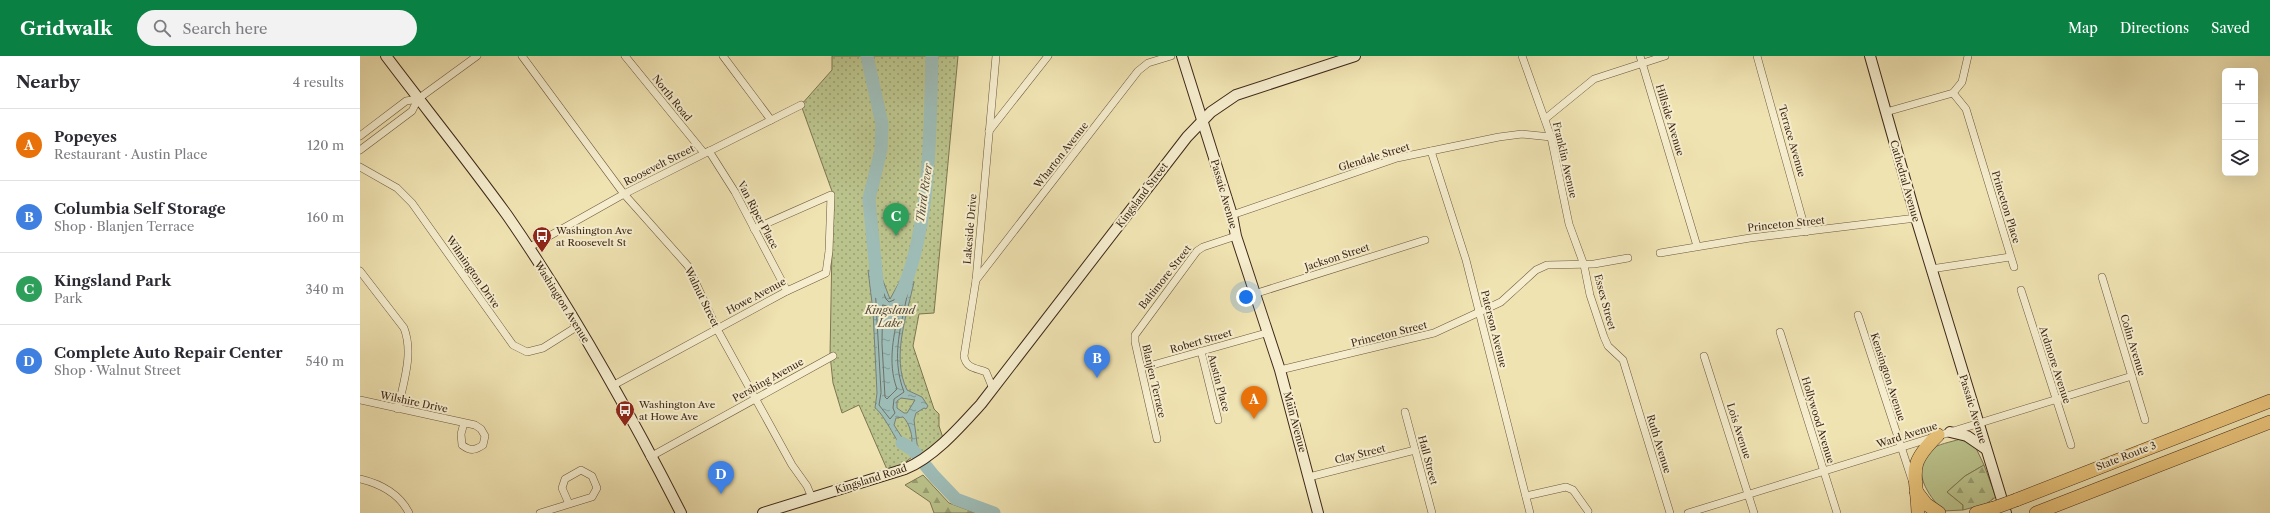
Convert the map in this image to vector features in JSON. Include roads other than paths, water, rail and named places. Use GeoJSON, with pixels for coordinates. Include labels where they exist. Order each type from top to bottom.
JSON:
{"type":"FeatureCollection","features":[{"type":"Feature","properties":{"kind":"highway","name":"State Route 3"},"geometry":{"type":"LineString","coordinates":[[1976,513],[1994,511],[2016,500],[2270,402]]}},
{"type":"Feature","properties":{"kind":"highway","name":"State Route 3"},"geometry":{"type":"LineString","coordinates":[[2036,513],[2270,422]]}},
{"type":"Feature","properties":{"kind":"highway"},"geometry":{"type":"LineString","coordinates":[[1918,513],[1914,473],[1917,459],[1924,449],[1944,434]]}},
{"type":"Feature","properties":{"kind":"highway"},"geometry":{"type":"LineString","coordinates":[[1916,491],[1926,504],[1939,513]]}},
{"type":"Feature","properties":{"kind":"main road","name":"Washington Avenue"},"geometry":{"type":"LineString","coordinates":[[386,56],[475,172],[528,248],[578,326],[681,513]]}},
{"type":"Feature","properties":{"kind":"main road","name":"Passaic Avenue"},"geometry":{"type":"LineString","coordinates":[[1182,56],[1232,215],[1236,236],[1266,333]]}},
{"type":"Feature","properties":{"kind":"main road","name":"Kingsland Street"},"geometry":{"type":"LineString","coordinates":[[981,404],[1187,137],[1211,112],[1236,95],[1355,56]]}},
{"type":"Feature","properties":{"kind":"main road","name":"Cathedral Avenue"},"geometry":{"type":"LineString","coordinates":[[1870,56],[1941,305]]}},
{"type":"Feature","properties":{"kind":"main road","name":"Passaic Avenue"},"geometry":{"type":"LineString","coordinates":[[1941,305],[1986,449],[1994,511]]}},
{"type":"Feature","properties":{"kind":"main road","name":"Main Avenue"},"geometry":{"type":"LineString","coordinates":[[1266,333],[1280,370],[1318,513]]}},
{"type":"Feature","properties":{"kind":"main road","name":"Kingsland Road"},"geometry":{"type":"LineString","coordinates":[[763,513],[889,474],[915,464],[924,458],[960,426],[981,404]]}},
{"type":"Feature","properties":{"kind":"main road"},"geometry":{"type":"LineString","coordinates":[[1944,434],[1967,436],[1986,449]]}},
{"type":"Feature","properties":{"kind":"street"},"geometry":{"type":"LineString","coordinates":[[360,136],[406,101],[418,99],[477,56]]}},
{"type":"Feature","properties":{"kind":"street","name":"Walnut Street"},"geometry":{"type":"LineString","coordinates":[[522,56],[624,194],[688,266],[717,329],[792,465],[805,483],[812,498]]}},
{"type":"Feature","properties":{"kind":"street","name":"North Road"},"geometry":{"type":"LineString","coordinates":[[625,56],[707,152]]}},
{"type":"Feature","properties":{"kind":"street"},"geometry":{"type":"LineString","coordinates":[[723,56],[771,120]]}},
{"type":"Feature","properties":{"kind":"street","name":"Lakeside Drive"},"geometry":{"type":"LineString","coordinates":[[993,389],[986,372],[972,368],[965,362],[976,280],[996,56]]}},
{"type":"Feature","properties":{"kind":"street"},"geometry":{"type":"LineString","coordinates":[[989,132],[1048,56]]}},
{"type":"Feature","properties":{"kind":"street","name":"Wharton Avenue"},"geometry":{"type":"LineString","coordinates":[[976,280],[1138,71],[1148,63],[1171,56]]}},
{"type":"Feature","properties":{"kind":"street","name":"Franklin Avenue"},"geometry":{"type":"LineString","coordinates":[[1522,56],[1551,137],[1569,224]]}},
{"type":"Feature","properties":{"kind":"street"},"geometry":{"type":"LineString","coordinates":[[1545,119],[1594,79],[1641,59],[1665,56]]}},
{"type":"Feature","properties":{"kind":"street","name":"Terrace Avenue"},"geometry":{"type":"LineString","coordinates":[[1757,56],[1806,232]]}},
{"type":"Feature","properties":{"kind":"street"},"geometry":{"type":"LineString","coordinates":[[1886,112],[1953,93],[1962,82],[1968,56]]}},
{"type":"Feature","properties":{"kind":"street","name":"Hillside Avenue"},"geometry":{"type":"LineString","coordinates":[[1641,59],[1697,246]]}},
{"type":"Feature","properties":{"kind":"street","name":"Princeton Place"},"geometry":{"type":"LineString","coordinates":[[1931,269],[2010,257],[1966,109],[1953,93]]}},
{"type":"Feature","properties":{"kind":"street"},"geometry":{"type":"LineString","coordinates":[[360,150],[412,111],[418,99]]}},
{"type":"Feature","properties":{"kind":"street","name":"Roosevelt Street"},"geometry":{"type":"LineString","coordinates":[[528,248],[624,194],[801,105]]}},
{"type":"Feature","properties":{"kind":"street","name":"Glendale Street"},"geometry":{"type":"LineString","coordinates":[[1232,215],[1397,158],[1522,134],[1551,137]]}},
{"type":"Feature","properties":{"kind":"street","name":"Paterson Avenue"},"geometry":{"type":"LineString","coordinates":[[1431,151],[1480,313],[1530,513]]}},
{"type":"Feature","properties":{"kind":"street","name":"Van Riper Place"},"geometry":{"type":"LineString","coordinates":[[707,152],[754,229],[787,290]]}},
{"type":"Feature","properties":{"kind":"street","name":"Wilmington Drive"},"geometry":{"type":"LineString","coordinates":[[360,166],[397,188],[412,203],[513,346],[527,352],[543,348],[578,326]]}},
{"type":"Feature","properties":{"kind":"street","name":"Howe Avenue"},"geometry":{"type":"LineString","coordinates":[[612,386],[787,290],[826,273],[829,251],[831,195],[754,229]]}},
{"type":"Feature","properties":{"kind":"street","name":"Princeton Street"},"geometry":{"type":"LineString","coordinates":[[1660,253],[1697,246],[1916,218]]}},
{"type":"Feature","properties":{"kind":"street","name":"Essex Street"},"geometry":{"type":"LineString","coordinates":[[1569,224],[1584,264],[1590,295],[1604,337],[1608,346],[1623,360],[1629,381]]}},
{"type":"Feature","properties":{"kind":"street","name":"Baltimore Street"},"geometry":{"type":"LineString","coordinates":[[1137,329],[1197,251],[1203,247],[1236,236]]}},
{"type":"Feature","properties":{"kind":"street","name":"Jackson Street"},"geometry":{"type":"LineString","coordinates":[[1254,294],[1426,240]]}},
{"type":"Feature","properties":{"kind":"street"},"geometry":{"type":"LineString","coordinates":[[2010,257],[2014,267]]}},
{"type":"Feature","properties":{"kind":"street","name":"Princeton Street"},"geometry":{"type":"LineString","coordinates":[[1280,370],[1415,339],[1480,313],[1512,294],[1536,270],[1546,265],[1584,264],[1628,258]]}},
{"type":"Feature","properties":{"kind":"street"},"geometry":{"type":"LineString","coordinates":[[360,271],[404,328],[408,339],[408,353],[398,409]]}},
{"type":"Feature","properties":{"kind":"street","name":"Colin Avenue"},"geometry":{"type":"LineString","coordinates":[[2102,277],[2145,420]]}},
{"type":"Feature","properties":{"kind":"street","name":"Ardmore Avenue"},"geometry":{"type":"LineString","coordinates":[[2021,290],[2071,445]]}},
{"type":"Feature","properties":{"kind":"street","name":"Kensington Avenue"},"geometry":{"type":"LineString","coordinates":[[1858,315],[1900,448],[1916,491]]}},
{"type":"Feature","properties":{"kind":"street","name":"Blanjen Terrace"},"geometry":{"type":"LineString","coordinates":[[1137,329],[1134,342],[1142,368],[1157,439]]}},
{"type":"Feature","properties":{"kind":"street","name":"Hollywood Avenue"},"geometry":{"type":"LineString","coordinates":[[1780,332],[1837,513]]}},
{"type":"Feature","properties":{"kind":"street","name":"Robert Street"},"geometry":{"type":"LineString","coordinates":[[1142,368],[1266,333]]}},
{"type":"Feature","properties":{"kind":"street","name":"Austin Place"},"geometry":{"type":"LineString","coordinates":[[1201,351],[1218,420]]}},
{"type":"Feature","properties":{"kind":"street","name":"Pershing Avenue"},"geometry":{"type":"LineString","coordinates":[[650,457],[833,356]]}},
{"type":"Feature","properties":{"kind":"street","name":"Lois Avenue"},"geometry":{"type":"LineString","coordinates":[[1704,356],[1754,513]]}},
{"type":"Feature","properties":{"kind":"street","name":"Ward Avenue"},"geometry":{"type":"LineString","coordinates":[[1688,513],[2132,376]]}},
{"type":"Feature","properties":{"kind":"street","name":"Ruth Avenue"},"geometry":{"type":"LineString","coordinates":[[1629,381],[1670,513]]}},
{"type":"Feature","properties":{"kind":"street","name":"Wilshire Drive"},"geometry":{"type":"LineString","coordinates":[[360,400],[464,423]]}},
{"type":"Feature","properties":{"kind":"street","name":"Hall Street"},"geometry":{"type":"LineString","coordinates":[[1405,412],[1432,513]]}},
{"type":"Feature","properties":{"kind":"street","name":"Clay Street"},"geometry":{"type":"LineString","coordinates":[[1309,477],[1415,450]]}},
{"type":"Feature","properties":{"kind":"street"},"geometry":{"type":"LineString","coordinates":[[540,513],[592,497],[597,488],[592,476],[581,470],[565,479],[562,488],[569,504]]}},
{"type":"Feature","properties":{"kind":"street"},"geometry":{"type":"LineString","coordinates":[[360,479],[390,490],[404,503],[409,513]]}},
{"type":"Feature","properties":{"kind":"street"},"geometry":{"type":"LineString","coordinates":[[1526,496],[1566,487],[1573,490],[1588,511]]}},
{"type":"Feature","properties":{"kind":"water","name":"Kingsland Lake"},"geometry":{"type":"Polygon","coordinates":[[[868,270],[882,278],[890,299],[901,279],[914,282],[904,322],[900,350],[900,364],[902,377],[907,390],[922,397],[928,406],[926,409],[924,408],[916,413],[914,420],[918,451],[912,455],[901,447],[878,410],[875,408],[877,393],[873,311],[868,270]],[[901,398],[897,401],[897,408],[904,413],[907,413],[915,400],[901,398]],[[903,417],[896,418],[894,425],[905,442],[911,445],[912,438],[910,430],[903,417]]]}},
{"type":"Feature","properties":{"kind":"waterway","name":"Third River"},"geometry":{"type":"LineString","coordinates":[[867,56],[882,124],[881,150],[869,199],[878,292]]}},
{"type":"Feature","properties":{"kind":"waterway","name":"Third River"},"geometry":{"type":"LineString","coordinates":[[900,296],[918,241],[923,210],[927,179],[931,115],[932,56]]}},
{"type":"Feature","properties":{"kind":"waterway","name":"Third River"},"geometry":{"type":"LineString","coordinates":[[902,443],[913,450],[934,476],[956,499],[994,513]]}},
{"type":"Feature","properties":{"kind":"place","name":"Kingsland Park"},"geometry":{"type":"Point","coordinates":[896,236]}},
{"type":"Feature","properties":{"kind":"place","name":"Washington Ave at Roosevelt St"},"geometry":{"type":"Point","coordinates":[542,253]}},
{"type":"Feature","properties":{"kind":"place","name":"Columbia Self Storage"},"geometry":{"type":"Point","coordinates":[1097,378]}},
{"type":"Feature","properties":{"kind":"place","name":"Popeyes"},"geometry":{"type":"Point","coordinates":[1254,419]}},
{"type":"Feature","properties":{"kind":"place","name":"Washington Ave at Howe Ave"},"geometry":{"type":"Point","coordinates":[625,427]}},
{"type":"Feature","properties":{"kind":"place","name":"Complete Auto Repair Center"},"geometry":{"type":"Point","coordinates":[721,494]}}]}
